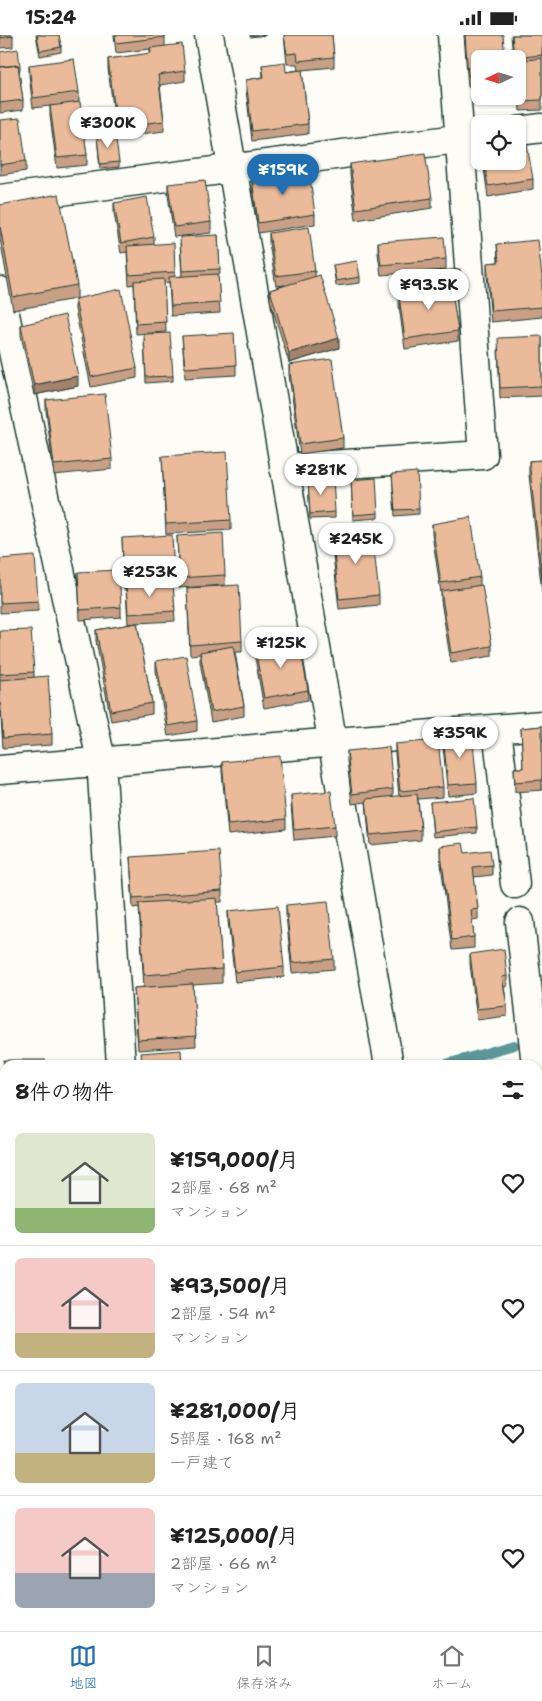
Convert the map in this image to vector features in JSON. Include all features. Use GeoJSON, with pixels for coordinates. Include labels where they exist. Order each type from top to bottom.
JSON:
{"type":"FeatureCollection","features":[{"type":"Feature","properties":{"kind":"street"},"geometry":{"type":"LineString","coordinates":[[209,35],[388,1060]]}},
{"type":"Feature","properties":{"kind":"street"},"geometry":{"type":"LineString","coordinates":[[284,468],[483,455],[470,137],[452,35]]}},
{"type":"Feature","properties":{"kind":"street"},"geometry":{"type":"LineString","coordinates":[[526,130],[542,127]]}},
{"type":"Feature","properties":{"kind":"street"},"geometry":{"type":"LineString","coordinates":[[0,199],[470,137]]}},
{"type":"Feature","properties":{"kind":"street"},"geometry":{"type":"LineString","coordinates":[[0,291],[101,761],[121,1060]]}},
{"type":"Feature","properties":{"kind":"street"},"geometry":{"type":"LineString","coordinates":[[0,770],[542,725]]}},
{"type":"Feature","properties":{"kind":"street"},"geometry":{"type":"LineString","coordinates":[[497,729],[516,884]]}},
{"type":"Feature","properties":{"kind":"street"},"geometry":{"type":"LineString","coordinates":[[520,922],[535,1060]]}},
{"type":"Feature","properties":{"kind":"building"},"geometry":{"type":"Polygon","coordinates":[[[0,35],[13,35],[13,36],[0,38],[0,35]]]}},
{"type":"Feature","properties":{"kind":"building"},"geometry":{"type":"Polygon","coordinates":[[[37,35],[59,35],[61,47],[40,51],[37,35]]]}},
{"type":"Feature","properties":{"kind":"building"},"geometry":{"type":"Polygon","coordinates":[[[115,35],[165,35],[165,37],[116,43],[115,35]]]}},
{"type":"Feature","properties":{"kind":"building"},"geometry":{"type":"Polygon","coordinates":[[[284,35],[332,35],[334,57],[298,61],[297,53],[287,54],[284,35]]]}},
{"type":"Feature","properties":{"kind":"building"},"geometry":{"type":"Polygon","coordinates":[[[465,35],[503,35],[504,50],[471,50],[471,76],[468,76],[465,35]]]}},
{"type":"Feature","properties":{"kind":"building"},"geometry":{"type":"Polygon","coordinates":[[[512,35],[542,35],[542,55],[526,57],[526,50],[513,50],[512,35]]]}},
{"type":"Feature","properties":{"kind":"building"},"geometry":{"type":"Polygon","coordinates":[[[182,44],[185,71],[158,75],[164,121],[117,127],[108,59],[151,53],[150,48],[182,44]]]}},
{"type":"Feature","properties":{"kind":"building"},"geometry":{"type":"Polygon","coordinates":[[[18,49],[20,66],[0,67],[0,52],[18,49]]]}},
{"type":"Feature","properties":{"kind":"building"},"geometry":{"type":"Polygon","coordinates":[[[542,58],[542,100],[526,101],[526,60],[542,58]]]}},
{"type":"Feature","properties":{"kind":"building"},"geometry":{"type":"Polygon","coordinates":[[[74,59],[79,92],[33,98],[29,65],[74,59]]]}},
{"type":"Feature","properties":{"kind":"building"},"geometry":{"type":"Polygon","coordinates":[[[285,62],[286,72],[302,70],[308,124],[252,131],[246,80],[264,77],[262,65],[285,62]]]}},
{"type":"Feature","properties":{"kind":"building"},"geometry":{"type":"Polygon","coordinates":[[[18,65],[23,100],[0,103],[0,67],[18,65]]]}},
{"type":"Feature","properties":{"kind":"building"},"geometry":{"type":"Polygon","coordinates":[[[80,102],[87,155],[57,158],[50,106],[80,102]]]}},
{"type":"Feature","properties":{"kind":"building"},"geometry":{"type":"Polygon","coordinates":[[[20,118],[26,161],[0,165],[0,120],[20,118]]]}},
{"type":"Feature","properties":{"kind":"building"},"geometry":{"type":"Polygon","coordinates":[[[115,133],[119,162],[100,164],[97,136],[115,133]]]}},
{"type":"Feature","properties":{"kind":"building"},"geometry":{"type":"Polygon","coordinates":[[[526,139],[533,179],[488,186],[485,170],[526,170],[526,139]]]}},
{"type":"Feature","properties":{"kind":"building"},"geometry":{"type":"Polygon","coordinates":[[[425,153],[432,198],[356,209],[350,164],[425,153]]]}},
{"type":"Feature","properties":{"kind":"building"},"geometry":{"type":"Polygon","coordinates":[[[309,170],[315,214],[258,223],[252,178],[309,170]]]}},
{"type":"Feature","properties":{"kind":"building"},"geometry":{"type":"Polygon","coordinates":[[[205,180],[211,222],[174,227],[168,184],[205,180]]]}},
{"type":"Feature","properties":{"kind":"building"},"geometry":{"type":"Polygon","coordinates":[[[59,194],[77,285],[13,297],[0,226],[0,205],[59,194]]]}},
{"type":"Feature","properties":{"kind":"building"},"geometry":{"type":"Polygon","coordinates":[[[147,197],[154,237],[121,243],[114,203],[147,197]]]}},
{"type":"Feature","properties":{"kind":"building"},"geometry":{"type":"Polygon","coordinates":[[[309,227],[315,271],[276,276],[269,233],[309,227]]]}},
{"type":"Feature","properties":{"kind":"building"},"geometry":{"type":"Polygon","coordinates":[[[218,235],[220,269],[182,271],[180,237],[218,235]]]}},
{"type":"Feature","properties":{"kind":"building"},"geometry":{"type":"Polygon","coordinates":[[[444,237],[446,259],[381,265],[378,242],[444,237]]]}},
{"type":"Feature","properties":{"kind":"building"},"geometry":{"type":"Polygon","coordinates":[[[538,240],[542,277],[542,307],[491,311],[487,263],[499,262],[497,244],[538,240]]]}},
{"type":"Feature","properties":{"kind":"building"},"geometry":{"type":"Polygon","coordinates":[[[174,243],[175,272],[129,275],[127,246],[174,243]]]}},
{"type":"Feature","properties":{"kind":"building"},"geometry":{"type":"Polygon","coordinates":[[[357,261],[360,277],[336,281],[333,265],[357,261]]]}},
{"type":"Feature","properties":{"kind":"building"},"geometry":{"type":"Polygon","coordinates":[[[460,269],[461,280],[450,282],[450,279],[435,281],[434,272],[460,269]]]}},
{"type":"Feature","properties":{"kind":"building"},"geometry":{"type":"Polygon","coordinates":[[[218,274],[220,303],[171,306],[169,277],[218,274]]]}},
{"type":"Feature","properties":{"kind":"building"},"geometry":{"type":"Polygon","coordinates":[[[320,275],[339,338],[289,353],[270,290],[320,275]]]}},
{"type":"Feature","properties":{"kind":"building"},"geometry":{"type":"Polygon","coordinates":[[[164,279],[166,322],[136,324],[134,281],[164,279]]]}},
{"type":"Feature","properties":{"kind":"building"},"geometry":{"type":"Polygon","coordinates":[[[450,279],[458,331],[405,339],[399,296],[426,293],[425,283],[450,279]]]}},
{"type":"Feature","properties":{"kind":"building"},"geometry":{"type":"Polygon","coordinates":[[[121,289],[137,368],[91,377],[75,299],[121,289]]]}},
{"type":"Feature","properties":{"kind":"building"},"geometry":{"type":"Polygon","coordinates":[[[65,315],[78,376],[34,385],[21,325],[65,315]]]}},
{"type":"Feature","properties":{"kind":"building"},"geometry":{"type":"Polygon","coordinates":[[[170,333],[173,376],[146,377],[144,334],[170,333]]]}},
{"type":"Feature","properties":{"kind":"building"},"geometry":{"type":"Polygon","coordinates":[[[234,333],[236,365],[185,368],[182,336],[234,333]]]}},
{"type":"Feature","properties":{"kind":"building"},"geometry":{"type":"Polygon","coordinates":[[[542,336],[542,386],[500,388],[498,338],[542,336]]]}},
{"type":"Feature","properties":{"kind":"building"},"geometry":{"type":"Polygon","coordinates":[[[332,359],[343,438],[300,444],[289,365],[332,359]]]}},
{"type":"Feature","properties":{"kind":"building"},"geometry":{"type":"Polygon","coordinates":[[[105,394],[112,459],[54,465],[46,400],[105,394]]]}},
{"type":"Feature","properties":{"kind":"building"},"geometry":{"type":"Polygon","coordinates":[[[227,452],[231,520],[166,524],[162,456],[227,452]]]}},
{"type":"Feature","properties":{"kind":"building"},"geometry":{"type":"Polygon","coordinates":[[[542,460],[542,579],[529,461],[542,460]]]}},
{"type":"Feature","properties":{"kind":"building"},"geometry":{"type":"Polygon","coordinates":[[[417,472],[419,509],[395,510],[392,474],[417,472]]]}},
{"type":"Feature","properties":{"kind":"building"},"geometry":{"type":"Polygon","coordinates":[[[333,478],[335,512],[310,514],[308,479],[333,478]]]}},
{"type":"Feature","properties":{"kind":"building"},"geometry":{"type":"Polygon","coordinates":[[[376,478],[378,513],[353,515],[351,480],[376,478]]]}},
{"type":"Feature","properties":{"kind":"building"},"geometry":{"type":"Polygon","coordinates":[[[471,517],[480,577],[441,583],[432,524],[471,517]]]}},
{"type":"Feature","properties":{"kind":"building"},"geometry":{"type":"Polygon","coordinates":[[[372,531],[379,595],[339,599],[332,536],[372,531]]]}},
{"type":"Feature","properties":{"kind":"building"},"geometry":{"type":"Polygon","coordinates":[[[223,533],[225,575],[179,578],[177,536],[223,533]]]}},
{"type":"Feature","properties":{"kind":"building"},"geometry":{"type":"Polygon","coordinates":[[[172,535],[174,577],[124,580],[122,538],[172,535]]]}},
{"type":"Feature","properties":{"kind":"building"},"geometry":{"type":"Polygon","coordinates":[[[35,556],[38,601],[0,603],[0,559],[35,556]]]}},
{"type":"Feature","properties":{"kind":"building"},"geometry":{"type":"Polygon","coordinates":[[[119,570],[121,607],[80,610],[78,572],[119,570]]]}},
{"type":"Feature","properties":{"kind":"building"},"geometry":{"type":"Polygon","coordinates":[[[173,582],[175,611],[128,614],[126,585],[173,582]]]}},
{"type":"Feature","properties":{"kind":"building"},"geometry":{"type":"Polygon","coordinates":[[[239,585],[242,641],[190,645],[187,588],[239,585]]]}},
{"type":"Feature","properties":{"kind":"building"},"geometry":{"type":"Polygon","coordinates":[[[482,585],[492,646],[451,653],[441,591],[482,585]]]}},
{"type":"Feature","properties":{"kind":"building"},"geometry":{"type":"Polygon","coordinates":[[[137,623],[152,703],[111,711],[96,630],[137,623]]]}},
{"type":"Feature","properties":{"kind":"building"},"geometry":{"type":"Polygon","coordinates":[[[31,630],[34,672],[0,674],[0,631],[31,630]]]}},
{"type":"Feature","properties":{"kind":"building"},"geometry":{"type":"Polygon","coordinates":[[[299,640],[308,690],[264,698],[255,648],[299,640]]]}},
{"type":"Feature","properties":{"kind":"building"},"geometry":{"type":"Polygon","coordinates":[[[233,646],[244,706],[211,712],[200,652],[233,646]]]}},
{"type":"Feature","properties":{"kind":"building"},"geometry":{"type":"Polygon","coordinates":[[[186,656],[197,721],[168,726],[156,661],[186,656]]]}},
{"type":"Feature","properties":{"kind":"building"},"geometry":{"type":"Polygon","coordinates":[[[48,676],[52,734],[3,738],[0,680],[48,676]]]}},
{"type":"Feature","properties":{"kind":"building"},"geometry":{"type":"Polygon","coordinates":[[[542,726],[542,780],[515,782],[514,768],[523,768],[521,728],[542,726]]]}},
{"type":"Feature","properties":{"kind":"building"},"geometry":{"type":"Polygon","coordinates":[[[472,733],[477,783],[448,785],[443,736],[472,733]]]}},
{"type":"Feature","properties":{"kind":"building"},"geometry":{"type":"Polygon","coordinates":[[[438,740],[443,787],[400,791],[395,744],[438,740]]]}},
{"type":"Feature","properties":{"kind":"building"},"geometry":{"type":"Polygon","coordinates":[[[389,747],[393,789],[352,794],[347,751],[389,747]]]}},
{"type":"Feature","properties":{"kind":"building"},"geometry":{"type":"Polygon","coordinates":[[[280,756],[286,819],[228,825],[222,762],[280,756]]]}},
{"type":"Feature","properties":{"kind":"building"},"geometry":{"type":"Polygon","coordinates":[[[331,791],[335,826],[294,830],[291,795],[331,791]]]}},
{"type":"Feature","properties":{"kind":"building"},"geometry":{"type":"Polygon","coordinates":[[[417,794],[421,830],[370,835],[366,799],[417,794]]]}},
{"type":"Feature","properties":{"kind":"building"},"geometry":{"type":"Polygon","coordinates":[[[474,798],[477,827],[433,832],[430,802],[474,798]]]}},
{"type":"Feature","properties":{"kind":"building"},"geometry":{"type":"Polygon","coordinates":[[[463,843],[465,853],[490,850],[492,865],[473,867],[478,909],[471,910],[474,937],[452,940],[440,846],[463,843]]]}},
{"type":"Feature","properties":{"kind":"building"},"geometry":{"type":"Polygon","coordinates":[[[219,851],[222,891],[133,898],[130,857],[219,851]]]}},
{"type":"Feature","properties":{"kind":"building"},"geometry":{"type":"Polygon","coordinates":[[[217,898],[222,969],[144,975],[139,903],[217,898]]]}},
{"type":"Feature","properties":{"kind":"building"},"geometry":{"type":"Polygon","coordinates":[[[328,901],[334,959],[292,963],[286,905],[328,901]]]}},
{"type":"Feature","properties":{"kind":"building"},"geometry":{"type":"Polygon","coordinates":[[[278,906],[284,967],[235,972],[228,911],[278,906]]]}},
{"type":"Feature","properties":{"kind":"building"},"geometry":{"type":"Polygon","coordinates":[[[504,949],[507,976],[502,977],[507,1006],[477,1009],[470,954],[504,949]]]}},
{"type":"Feature","properties":{"kind":"building"},"geometry":{"type":"Polygon","coordinates":[[[193,984],[196,1036],[138,1040],[134,988],[193,984]]]}},
{"type":"Feature","properties":{"kind":"building"},"geometry":{"type":"Polygon","coordinates":[[[181,1050],[182,1060],[142,1060],[141,1053],[181,1050]]]}},
{"type":"Feature","properties":{"kind":"waterway"},"geometry":{"type":"LineString","coordinates":[[461,1060],[514,1045]]}}]}
